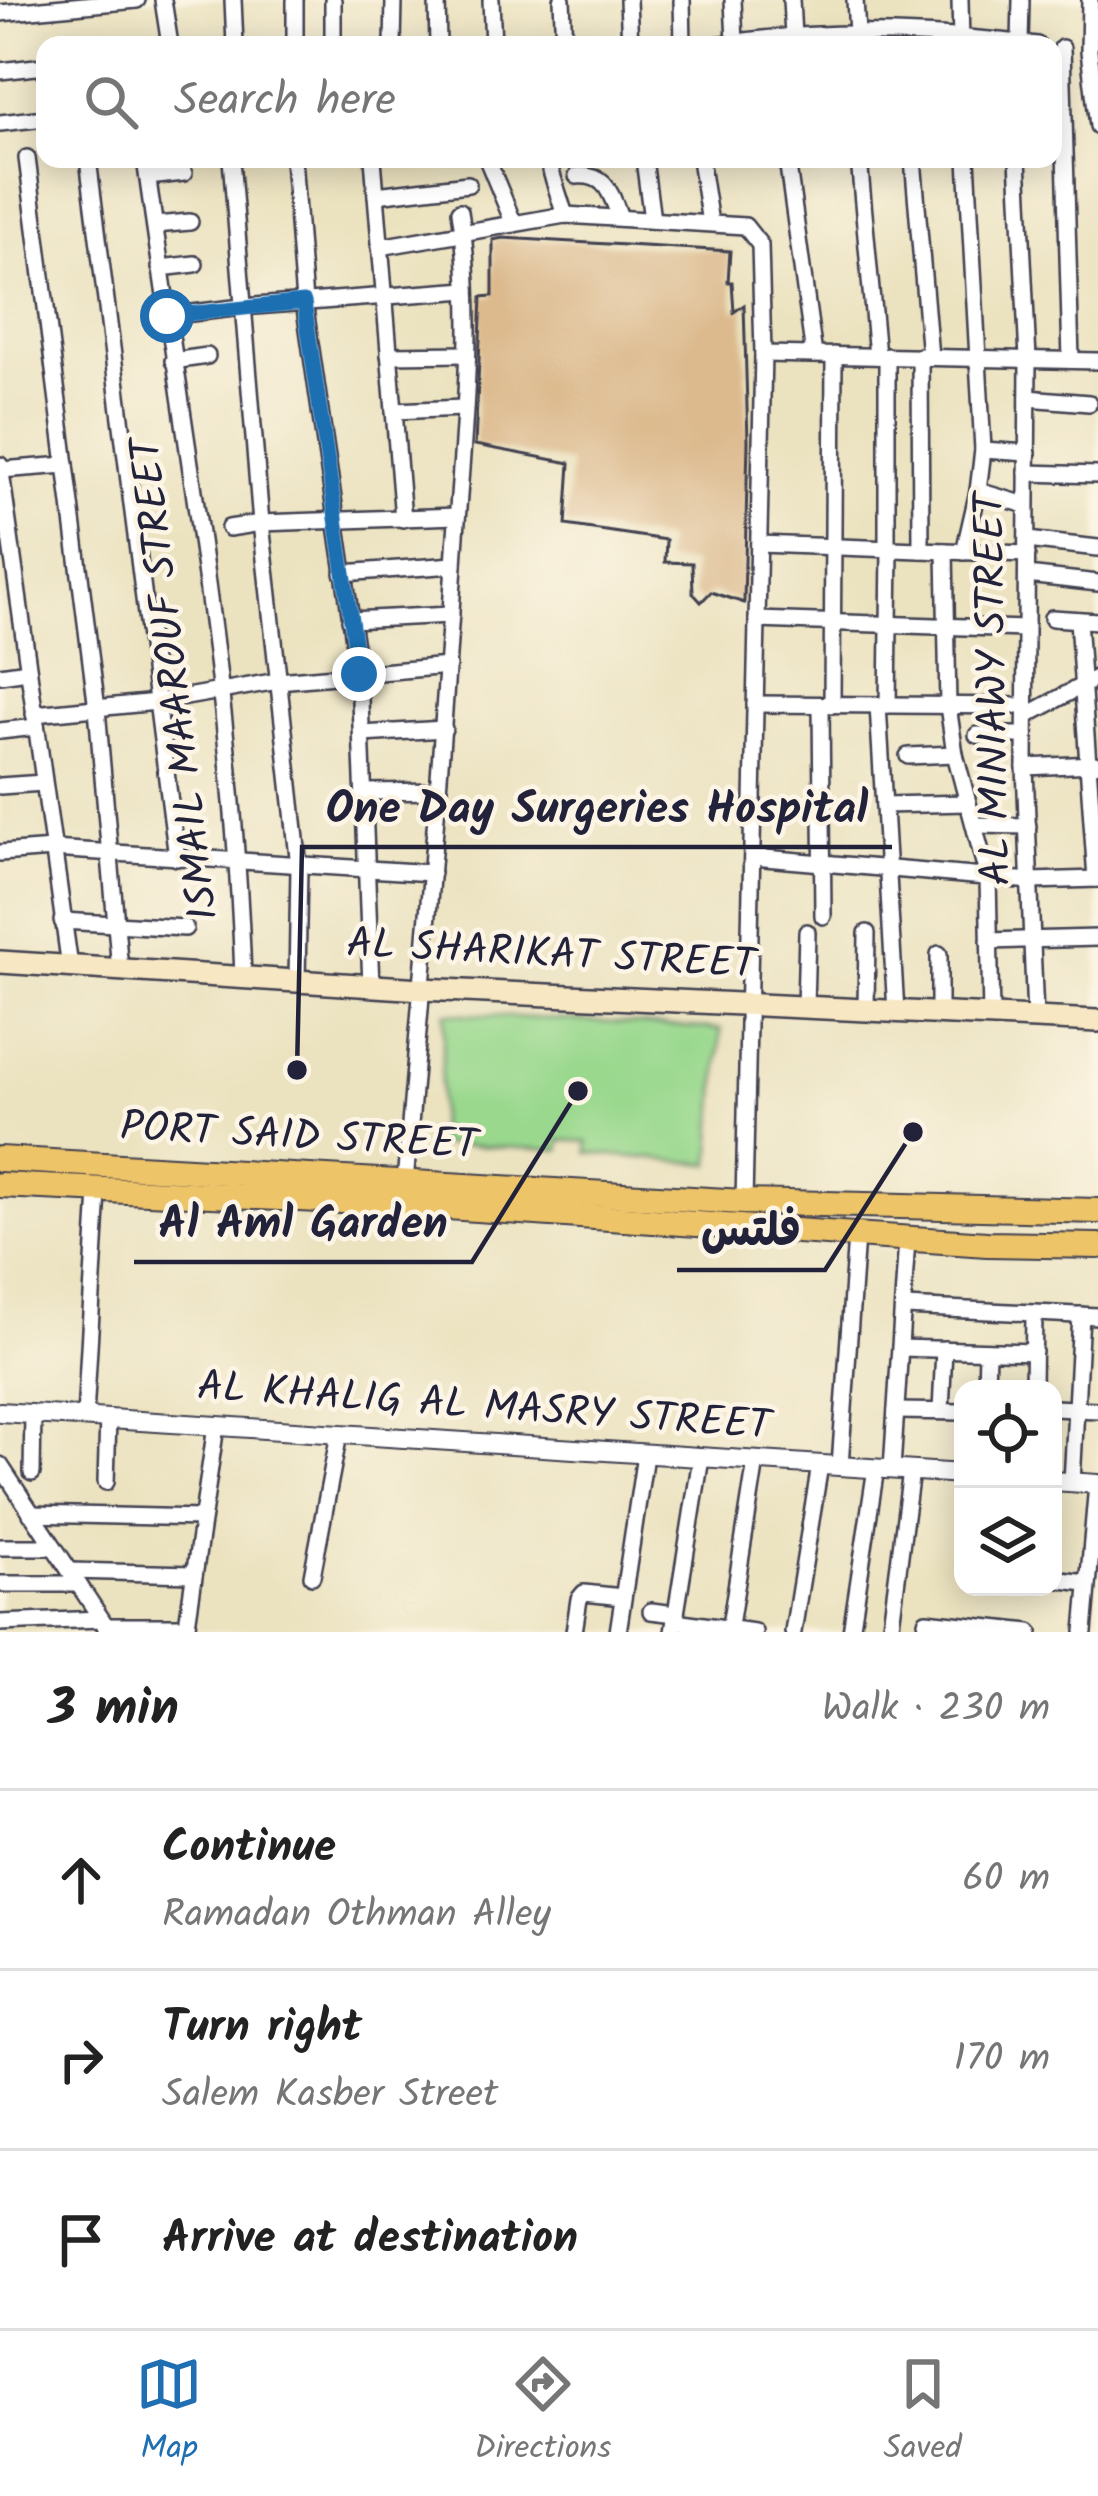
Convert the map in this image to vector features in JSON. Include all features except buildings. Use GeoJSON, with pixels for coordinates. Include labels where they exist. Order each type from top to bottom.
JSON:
{"type":"FeatureCollection","features":[{"type":"Feature","properties":{"kind":"main road","name":"AL SHARIKAT STREET"},"geometry":{"type":"LineString","coordinates":[[0,962],[422,989],[1098,1021]]}},
{"type":"Feature","properties":{"kind":"main road","name":"PORT SAID STREET"},"geometry":{"type":"LineString","coordinates":[[0,1159],[744,1202],[1098,1211]]}},
{"type":"Feature","properties":{"kind":"main road","name":"PORT SAID STREET"},"geometry":{"type":"LineString","coordinates":[[0,1185],[404,1204],[987,1244],[1098,1246]]}},
{"type":"Feature","properties":{"kind":"main road"},"geometry":{"type":"LineString","coordinates":[[987,1244],[997,1226],[991,1206]]}},
{"type":"Feature","properties":{"kind":"main road"},"geometry":{"type":"LineString","coordinates":[[1044,1245],[1036,1239],[1033,1220],[1045,1207]]}},
{"type":"Feature","properties":{"kind":"street"},"geometry":{"type":"LineString","coordinates":[[0,13],[136,0]]}},
{"type":"Feature","properties":{"kind":"street"},"geometry":{"type":"LineString","coordinates":[[164,0],[169,36]]}},
{"type":"Feature","properties":{"kind":"street"},"geometry":{"type":"LineString","coordinates":[[233,0],[235,36]]}},
{"type":"Feature","properties":{"kind":"street"},"geometry":{"type":"LineString","coordinates":[[295,0],[295,36]]}},
{"type":"Feature","properties":{"kind":"street"},"geometry":{"type":"LineString","coordinates":[[333,0],[333,36]]}},
{"type":"Feature","properties":{"kind":"street"},"geometry":{"type":"LineString","coordinates":[[393,36],[394,0]]}},
{"type":"Feature","properties":{"kind":"street"},"geometry":{"type":"LineString","coordinates":[[437,0],[439,36]]}},
{"type":"Feature","properties":{"kind":"street"},"geometry":{"type":"LineString","coordinates":[[491,0],[493,36]]}},
{"type":"Feature","properties":{"kind":"street"},"geometry":{"type":"LineString","coordinates":[[562,0],[564,36]]}},
{"type":"Feature","properties":{"kind":"street"},"geometry":{"type":"LineString","coordinates":[[628,0],[629,36]]}},
{"type":"Feature","properties":{"kind":"street"},"geometry":{"type":"LineString","coordinates":[[682,0],[683,36]]}},
{"type":"Feature","properties":{"kind":"street"},"geometry":{"type":"LineString","coordinates":[[733,0],[735,36]]}},
{"type":"Feature","properties":{"kind":"street"},"geometry":{"type":"LineString","coordinates":[[791,0],[793,36]]}},
{"type":"Feature","properties":{"kind":"street"},"geometry":{"type":"LineString","coordinates":[[851,36],[855,0]]}},
{"type":"Feature","properties":{"kind":"street"},"geometry":{"type":"LineString","coordinates":[[960,0],[961,36]]}},
{"type":"Feature","properties":{"kind":"street"},"geometry":{"type":"LineString","coordinates":[[1021,0],[1021,36]]}},
{"type":"Feature","properties":{"kind":"street"},"geometry":{"type":"LineString","coordinates":[[1090,0],[1098,125]]}},
{"type":"Feature","properties":{"kind":"street"},"geometry":{"type":"LineString","coordinates":[[1062,48],[1094,52]]}},
{"type":"Feature","properties":{"kind":"street"},"geometry":{"type":"LineString","coordinates":[[0,71],[36,67]]}},
{"type":"Feature","properties":{"kind":"street"},"geometry":{"type":"LineString","coordinates":[[0,123],[36,119]]}},
{"type":"Feature","properties":{"kind":"street"},"geometry":{"type":"LineString","coordinates":[[1062,144],[1071,361]]}},
{"type":"Feature","properties":{"kind":"street"},"geometry":{"type":"LineString","coordinates":[[27,158],[97,710],[119,970]]}},
{"type":"Feature","properties":{"kind":"street"},"geometry":{"type":"LineString","coordinates":[[89,168],[176,858]]}},
{"type":"Feature","properties":{"kind":"street","name":"ISMAIL MAAROUF STREET"},"geometry":{"type":"LineString","coordinates":[[146,168],[221,692],[239,862],[243,978]]}},
{"type":"Feature","properties":{"kind":"street"},"geometry":{"type":"LineString","coordinates":[[232,168],[261,523],[299,866],[297,981]]}},
{"type":"Feature","properties":{"kind":"street"},"geometry":{"type":"LineString","coordinates":[[294,168],[304,302],[359,674],[371,986]]}},
{"type":"Feature","properties":{"kind":"street"},"geometry":{"type":"LineString","coordinates":[[374,168],[403,519]]}},
{"type":"Feature","properties":{"kind":"street"},"geometry":{"type":"LineString","coordinates":[[491,168],[514,224]]}},
{"type":"Feature","properties":{"kind":"street"},"geometry":{"type":"LineString","coordinates":[[550,168],[565,214]]}},
{"type":"Feature","properties":{"kind":"street"},"geometry":{"type":"LineString","coordinates":[[645,168],[652,220]]}},
{"type":"Feature","properties":{"kind":"street"},"geometry":{"type":"LineString","coordinates":[[701,168],[710,223]]}},
{"type":"Feature","properties":{"kind":"street"},"geometry":{"type":"LineString","coordinates":[[788,168],[814,355]]}},
{"type":"Feature","properties":{"kind":"street"},"geometry":{"type":"LineString","coordinates":[[861,168],[882,356],[889,624],[883,705],[884,805],[896,1012]]}},
{"type":"Feature","properties":{"kind":"street"},"geometry":{"type":"LineString","coordinates":[[914,168],[925,357],[921,550]]}},
{"type":"Feature","properties":{"kind":"street"},"geometry":{"type":"LineString","coordinates":[[964,552],[983,450],[967,168]]}},
{"type":"Feature","properties":{"kind":"street","name":"AL MINIAWY STREET"},"geometry":{"type":"LineString","coordinates":[[1018,168],[1028,359],[1024,767],[1035,1018]]}},
{"type":"Feature","properties":{"kind":"street"},"geometry":{"type":"LineString","coordinates":[[148,177],[184,173]]}},
{"type":"Feature","properties":{"kind":"street"},"geometry":{"type":"LineString","coordinates":[[577,176],[604,181],[620,217]]}},
{"type":"Feature","properties":{"kind":"street"},"geometry":{"type":"LineString","coordinates":[[376,195],[468,184]]}},
{"type":"Feature","properties":{"kind":"street"},"geometry":{"type":"LineString","coordinates":[[406,1182],[458,516],[467,290],[460,211]]}},
{"type":"Feature","properties":{"kind":"street"},"geometry":{"type":"LineString","coordinates":[[380,247],[565,214],[746,226],[760,245],[763,354],[744,1202]]}},
{"type":"Feature","properties":{"kind":"street"},"geometry":{"type":"LineString","coordinates":[[155,225],[190,222]]}},
{"type":"Feature","properties":{"kind":"street"},"geometry":{"type":"LineString","coordinates":[[160,268],[196,264]]}},
{"type":"Feature","properties":{"kind":"street"},"geometry":{"type":"LineString","coordinates":[[167,316],[467,290]]}},
{"type":"Feature","properties":{"kind":"street"},"geometry":{"type":"LineString","coordinates":[[389,356],[466,354]]}},
{"type":"Feature","properties":{"kind":"street"},"geometry":{"type":"LineString","coordinates":[[763,354],[1098,361]]}},
{"type":"Feature","properties":{"kind":"street"},"geometry":{"type":"LineString","coordinates":[[823,916],[835,355]]}},
{"type":"Feature","properties":{"kind":"street"},"geometry":{"type":"LineString","coordinates":[[173,362],[207,356]]}},
{"type":"Feature","properties":{"kind":"street"},"geometry":{"type":"LineString","coordinates":[[1028,398],[1089,403]]}},
{"type":"Feature","properties":{"kind":"street"},"geometry":{"type":"LineString","coordinates":[[394,411],[464,408]]}},
{"type":"Feature","properties":{"kind":"street"},"geometry":{"type":"LineString","coordinates":[[983,450],[1028,453]]}},
{"type":"Feature","properties":{"kind":"street"},"geometry":{"type":"LineString","coordinates":[[66,465],[0,468],[6,551],[70,967]]}},
{"type":"Feature","properties":{"kind":"street"},"geometry":{"type":"LineString","coordinates":[[1027,473],[1098,475]]}},
{"type":"Feature","properties":{"kind":"street"},"geometry":{"type":"LineString","coordinates":[[978,491],[1026,506]]}},
{"type":"Feature","properties":{"kind":"street"},"geometry":{"type":"LineString","coordinates":[[229,528],[458,516]]}},
{"type":"Feature","properties":{"kind":"street"},"geometry":{"type":"LineString","coordinates":[[759,544],[964,552],[1098,548]]}},
{"type":"Feature","properties":{"kind":"street"},"geometry":{"type":"LineString","coordinates":[[945,551],[948,706],[955,754],[988,878],[991,1016]]}},
{"type":"Feature","properties":{"kind":"street"},"geometry":{"type":"LineString","coordinates":[[343,573],[454,565]]}},
{"type":"Feature","properties":{"kind":"street"},"geometry":{"type":"LineString","coordinates":[[1027,575],[1098,583]]}},
{"type":"Feature","properties":{"kind":"street"},"geometry":{"type":"LineString","coordinates":[[350,620],[451,615]]}},
{"type":"Feature","properties":{"kind":"street"},"geometry":{"type":"LineString","coordinates":[[1052,618],[1098,621]]}},
{"type":"Feature","properties":{"kind":"street"},"geometry":{"type":"LineString","coordinates":[[757,620],[1025,629]]}},
{"type":"Feature","properties":{"kind":"street"},"geometry":{"type":"LineString","coordinates":[[752,857],[1031,881],[1097,879],[1091,680],[1078,620]]}},
{"type":"Feature","properties":{"kind":"street"},"geometry":{"type":"LineString","coordinates":[[0,731],[35,721],[278,681],[448,665]]}},
{"type":"Feature","properties":{"kind":"street"},"geometry":{"type":"LineString","coordinates":[[0,675],[28,671]]}},
{"type":"Feature","properties":{"kind":"street"},"geometry":{"type":"LineString","coordinates":[[755,704],[1026,711],[1091,680]]}},
{"type":"Feature","properties":{"kind":"street"},"geometry":{"type":"LineString","coordinates":[[362,734],[444,730]]}},
{"type":"Feature","properties":{"kind":"street"},"geometry":{"type":"LineString","coordinates":[[977,735],[1025,735]]}},
{"type":"Feature","properties":{"kind":"street"},"geometry":{"type":"LineString","coordinates":[[908,756],[955,754]]}},
{"type":"Feature","properties":{"kind":"street"},"geometry":{"type":"LineString","coordinates":[[1024,767],[1094,764]]}},
{"type":"Feature","properties":{"kind":"street"},"geometry":{"type":"LineString","coordinates":[[0,786],[44,783]]}},
{"type":"Feature","properties":{"kind":"street"},"geometry":{"type":"LineString","coordinates":[[366,792],[440,791]]}},
{"type":"Feature","properties":{"kind":"street"},"geometry":{"type":"LineString","coordinates":[[884,805],[968,803]]}},
{"type":"Feature","properties":{"kind":"street"},"geometry":{"type":"LineString","coordinates":[[976,825],[1028,826]]}},
{"type":"Feature","properties":{"kind":"street"},"geometry":{"type":"LineString","coordinates":[[0,853],[52,849],[432,873]]}},
{"type":"Feature","properties":{"kind":"street"},"geometry":{"type":"LineString","coordinates":[[62,921],[184,928]]}},
{"type":"Feature","properties":{"kind":"street"},"geometry":{"type":"LineString","coordinates":[[805,1007],[807,932]]}},
{"type":"Feature","properties":{"kind":"street"},"geometry":{"type":"LineString","coordinates":[[866,1010],[867,933]]}},
{"type":"Feature","properties":{"kind":"street"},"geometry":{"type":"LineString","coordinates":[[989,941],[1098,938]]}},
{"type":"Feature","properties":{"kind":"street"},"geometry":{"type":"LineString","coordinates":[[939,954],[939,1013]]}},
{"type":"Feature","properties":{"kind":"street"},"geometry":{"type":"LineString","coordinates":[[85,1417],[98,1192]]}},
{"type":"Feature","properties":{"kind":"street"},"geometry":{"type":"LineString","coordinates":[[793,1632],[830,1465],[856,1236]]}},
{"type":"Feature","properties":{"kind":"street"},"geometry":{"type":"LineString","coordinates":[[890,1632],[893,1469],[907,1239]]}},
{"type":"Feature","properties":{"kind":"street"},"geometry":{"type":"LineString","coordinates":[[904,1307],[1089,1315],[1062,1482],[1098,1484],[1084,1632]]}},
{"type":"Feature","properties":{"kind":"street"},"geometry":{"type":"LineString","coordinates":[[1033,1380],[1034,1313]]}},
{"type":"Feature","properties":{"kind":"street"},"geometry":{"type":"LineString","coordinates":[[901,1348],[1034,1352]]}},
{"type":"Feature","properties":{"kind":"street"},"geometry":{"type":"LineString","coordinates":[[941,1412],[944,1349]]}},
{"type":"Feature","properties":{"kind":"street"},"geometry":{"type":"LineString","coordinates":[[986,1380],[987,1351]]}},
{"type":"Feature","properties":{"kind":"street"},"geometry":{"type":"LineString","coordinates":[[1062,1408],[1098,1410]]}},
{"type":"Feature","properties":{"kind":"street"},"geometry":{"type":"LineString","coordinates":[[896,1411],[954,1412]]}},
{"type":"Feature","properties":{"kind":"street","name":"AL KHALIG AL MASRY STREET"},"geometry":{"type":"LineString","coordinates":[[0,1412],[954,1473]]}},
{"type":"Feature","properties":{"kind":"street"},"geometry":{"type":"LineString","coordinates":[[32,1473],[33,1414]]}},
{"type":"Feature","properties":{"kind":"street"},"geometry":{"type":"LineString","coordinates":[[106,1482],[108,1418]]}},
{"type":"Feature","properties":{"kind":"street"},"geometry":{"type":"LineString","coordinates":[[0,1623],[186,1629],[216,1426]]}},
{"type":"Feature","properties":{"kind":"street"},"geometry":{"type":"LineString","coordinates":[[312,1576],[339,1434]]}},
{"type":"Feature","properties":{"kind":"street"},"geometry":{"type":"LineString","coordinates":[[618,1632],[645,1454]]}},
{"type":"Feature","properties":{"kind":"street"},"geometry":{"type":"LineString","coordinates":[[675,1622],[701,1458]]}},
{"type":"Feature","properties":{"kind":"street"},"geometry":{"type":"LineString","coordinates":[[730,1630],[756,1461]]}},
{"type":"Feature","properties":{"kind":"street"},"geometry":{"type":"LineString","coordinates":[[851,1632],[893,1469]]}},
{"type":"Feature","properties":{"kind":"street"},"geometry":{"type":"LineString","coordinates":[[3,1474],[105,1626]]}},
{"type":"Feature","properties":{"kind":"street"},"geometry":{"type":"LineString","coordinates":[[32,1514],[202,1518]]}},
{"type":"Feature","properties":{"kind":"street"},"geometry":{"type":"LineString","coordinates":[[0,1547],[54,1547]]}},
{"type":"Feature","properties":{"kind":"street"},"geometry":{"type":"LineString","coordinates":[[0,1584],[194,1574]]}},
{"type":"Feature","properties":{"kind":"street"},"geometry":{"type":"LineString","coordinates":[[1062,1580],[1086,1583]]}},
{"type":"Feature","properties":{"kind":"street"},"geometry":{"type":"LineString","coordinates":[[574,1632],[584,1593],[623,1598]]}},
{"type":"Feature","properties":{"kind":"street"},"geometry":{"type":"LineString","coordinates":[[651,1610],[675,1622],[754,1632]]}},
{"type":"Feature","properties":{"kind":"street"},"geometry":{"type":"LineString","coordinates":[[926,1622],[1030,1632]]}},
{"type":"Feature","properties":{"kind":"green space"},"geometry":{"type":"Polygon","coordinates":[[[445,1013],[721,1029],[711,1164],[588,1153],[588,1142],[561,1140],[560,1150],[437,1144],[445,1013]]]}},
{"type":"Feature","properties":{"kind":"place","name":"One Day Surgeries Hospital"},"geometry":{"type":"Point","coordinates":[297,1070]}},
{"type":"Feature","properties":{"kind":"place","name":"Al Aml Garden"},"geometry":{"type":"Point","coordinates":[578,1091]}},
{"type":"Feature","properties":{"kind":"place","name":"فلتس"},"geometry":{"type":"Point","coordinates":[913,1132]}},
{"type":"Feature","properties":{"kind":"route"},"geometry":{"type":"LineString","coordinates":[[167,316],[304,302],[359,674]]}}]}
